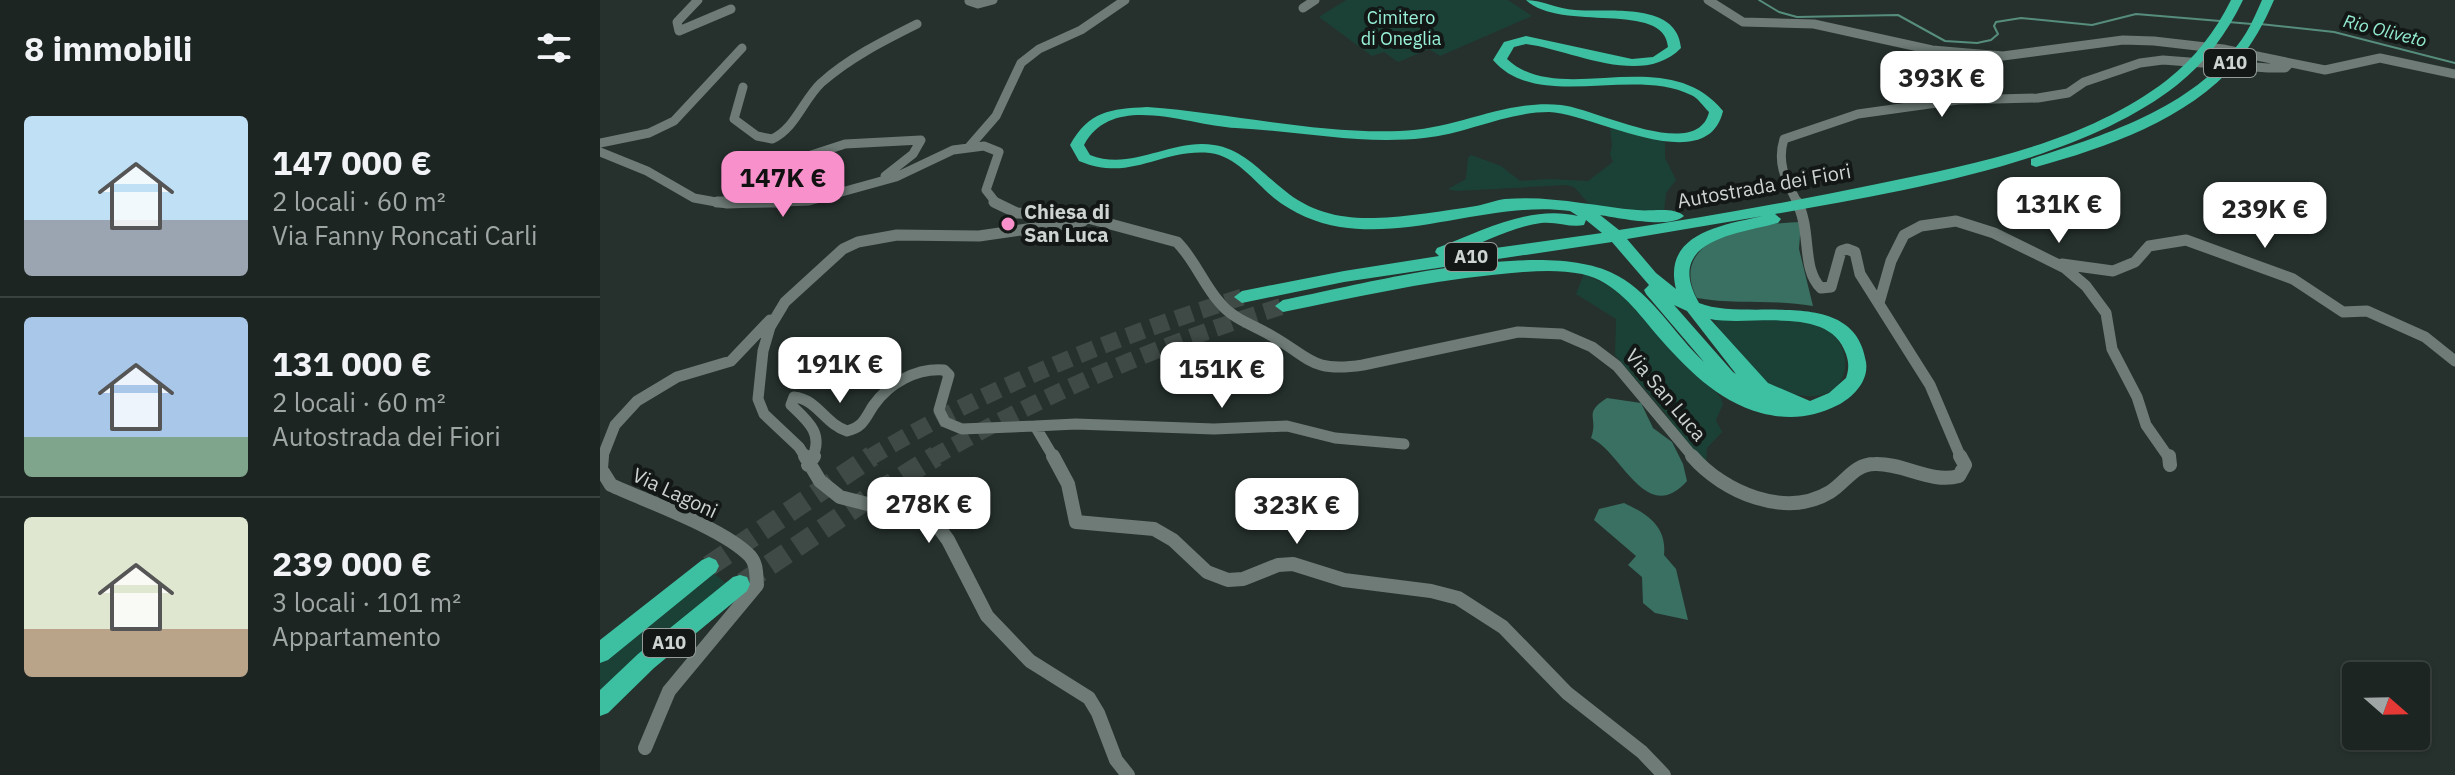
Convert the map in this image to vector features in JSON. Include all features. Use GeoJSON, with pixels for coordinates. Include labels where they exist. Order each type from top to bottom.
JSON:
{"type":"FeatureCollection","features":[{"type":"Feature","properties":{"kind":"highway"},"geometry":{"type":"LineString","coordinates":[[1532,0],[1544,7],[1574,14],[1651,19],[1671,30],[1676,39],[1675,48],[1660,60],[1634,64],[1556,40],[1527,38],[1511,43],[1501,52],[1500,60],[1509,72],[1536,80],[1682,86],[1709,100],[1716,111],[1716,119],[1700,134],[1674,139],[1646,134],[1563,109],[1516,111],[1458,135],[1394,144],[1126,112],[1093,123],[1080,135],[1077,145],[1084,158],[1110,166],[1177,149],[1219,150],[1239,161],[1293,204],[1341,223],[1365,226],[1513,204],[1546,203],[1652,217],[1807,203]]}},
{"type":"Feature","properties":{"kind":"highway","name":"Autostrada dei Fiori"},"geometry":{"type":"LineString","coordinates":[[1283,306],[1908,183],[2038,149],[2088,130],[2149,98],[2200,58],[2224,26],[2237,0]]}},
{"type":"Feature","properties":{"kind":"highway","name":"Autostrada dei Fiori"},"geometry":{"type":"LineString","coordinates":[[1242,297],[1346,275],[1776,218],[1807,203],[1914,192],[2021,166],[2121,132],[2172,107],[2229,64],[2258,26],[2268,0]]}},
{"type":"Feature","properties":{"kind":"highway"},"geometry":{"type":"LineString","coordinates":[[1452,272],[1553,265],[1592,271],[1608,277],[1630,292],[1712,381],[1730,394],[1760,406],[1784,410],[1822,404],[1846,391],[1857,370],[1854,349],[1836,329],[1788,313],[1720,314],[1686,304],[1659,284],[1611,229],[1574,207]]}},
{"type":"Feature","properties":{"kind":"highway"},"geometry":{"type":"LineString","coordinates":[[1776,218],[1709,236],[1693,246],[1683,264],[1685,293],[1725,346],[1763,388],[1802,404]]}},
{"type":"Feature","properties":{"kind":"highway"},"geometry":{"type":"LineString","coordinates":[[1346,275],[1443,252],[1533,219],[1574,219],[1607,238],[1735,384],[1763,399],[1822,404]]}},
{"type":"Feature","properties":{"kind":"highway","name":"A10"},"geometry":{"type":"LineString","coordinates":[[600,653],[709,566]]}},
{"type":"Feature","properties":{"kind":"highway","name":"A10"},"geometry":{"type":"LineString","coordinates":[[600,705],[646,661],[740,584]]}},
{"type":"Feature","properties":{"kind":"street"},"geometry":{"type":"LineString","coordinates":[[698,0],[678,24],[679,31],[733,5]]}},
{"type":"Feature","properties":{"kind":"street"},"geometry":{"type":"LineString","coordinates":[[971,0],[978,4],[993,0]]}},
{"type":"Feature","properties":{"kind":"street"},"geometry":{"type":"LineString","coordinates":[[969,147],[996,116],[1021,63],[1040,48],[1081,30],[1125,0]]}},
{"type":"Feature","properties":{"kind":"street"},"geometry":{"type":"LineString","coordinates":[[1303,8],[1315,0]]}},
{"type":"Feature","properties":{"kind":"street"},"geometry":{"type":"LineString","coordinates":[[1708,0],[1747,23],[1814,24],[1932,50],[2003,56],[2138,40],[2223,49],[2289,64],[2340,69],[2380,58],[2455,74]]}},
{"type":"Feature","properties":{"kind":"street"},"geometry":{"type":"LineString","coordinates":[[743,87],[734,119],[771,139],[795,119],[808,97],[832,75],[883,41],[917,24]]}},
{"type":"Feature","properties":{"kind":"street"},"geometry":{"type":"LineString","coordinates":[[600,143],[643,135],[678,119],[742,48]]}},
{"type":"Feature","properties":{"kind":"street"},"geometry":{"type":"LineString","coordinates":[[1879,303],[1860,274],[1856,254],[1850,249],[1841,251],[1832,286],[1825,288],[1815,282],[1805,249],[1807,224],[1782,176],[1781,144],[1790,135],[1872,112],[1958,100],[2024,99],[2068,93],[2084,82],[2140,63],[2163,60],[2268,68],[2285,68],[2289,64]]}},
{"type":"Feature","properties":{"kind":"street"},"geometry":{"type":"LineString","coordinates":[[805,157],[845,144],[905,138],[921,140],[921,144],[901,165],[869,186]]}},
{"type":"Feature","properties":{"kind":"street"},"geometry":{"type":"LineString","coordinates":[[600,152],[647,171],[707,202],[809,201],[869,186],[922,167],[953,150],[984,146],[999,152],[986,190],[992,202],[1035,215],[1085,214],[1088,218]]}},
{"type":"Feature","properties":{"kind":"street","name":"Via San Luca"},"geometry":{"type":"LineString","coordinates":[[1088,218],[1177,242],[1187,251],[1229,313],[1275,337],[1294,355],[1310,362],[1345,367],[1369,366],[1531,330],[1578,339],[1612,358],[1710,474],[1739,492],[1774,501],[1799,501],[1822,496],[1835,489],[1858,467],[1868,464],[1948,479],[1959,476],[1964,469],[1965,460],[1948,433],[1930,385],[1879,303]]}},
{"type":"Feature","properties":{"kind":"street","name":"Via Lagoni"},"geometry":{"type":"LineString","coordinates":[[645,748],[669,691],[757,585],[756,566],[751,557],[730,540],[611,485],[601,469],[606,442],[619,419],[648,394],[677,378],[731,362],[776,316],[799,287],[843,249],[858,242],[897,235],[979,236],[1088,218]]}},
{"type":"Feature","properties":{"kind":"street"},"geometry":{"type":"LineString","coordinates":[[1879,303],[1891,261],[1904,235],[1930,223],[1956,221],[1975,226],[2065,268],[2086,286],[2106,313],[2112,349],[2137,397],[2146,425],[2169,456],[2170,465]]}},
{"type":"Feature","properties":{"kind":"street"},"geometry":{"type":"LineString","coordinates":[[2047,259],[2113,271],[2135,262],[2138,253],[2150,245],[2186,240],[2293,279],[2343,312],[2367,311],[2391,321],[2425,337],[2455,361]]}},
{"type":"Feature","properties":{"kind":"street"},"geometry":{"type":"LineString","coordinates":[[776,316],[763,351],[758,399],[764,414],[799,447],[820,481],[840,497],[934,521],[952,547],[978,605],[1005,637],[1046,673],[1071,685],[1092,702],[1105,725],[1110,751],[1128,775]]}},
{"type":"Feature","properties":{"kind":"street"},"geometry":{"type":"LineString","coordinates":[[808,465],[817,454],[818,439],[813,426],[791,405],[791,399],[801,396],[840,429],[852,431],[865,422],[874,404],[894,383],[932,369],[944,370],[949,375],[939,410],[942,419],[949,425],[970,429],[1076,424],[1214,429],[1287,426],[1344,439],[1404,444]]}},
{"type":"Feature","properties":{"kind":"street"},"geometry":{"type":"LineString","coordinates":[[1035,426],[1067,482],[1069,511],[1076,522],[1089,526],[1155,529],[1171,537],[1186,555],[1217,576],[1229,580],[1288,563],[1341,580],[1444,594],[1465,601],[1506,630],[1569,695],[1646,752],[1664,775]]}},
{"type":"Feature","properties":{"kind":"green space","name":"Cimitero di Oneglia"},"geometry":{"type":"Polygon","coordinates":[[[1346,0],[1508,0],[1532,16],[1440,56],[1429,49],[1398,62],[1384,52],[1372,56],[1319,17],[1346,0]]]}},
{"type":"Feature","properties":{"kind":"green space"},"geometry":{"type":"Polygon","coordinates":[[[1610,126],[1665,142],[1665,158],[1676,180],[1666,193],[1664,211],[1647,214],[1590,205],[1574,187],[1565,185],[1448,189],[1466,179],[1471,155],[1501,166],[1520,181],[1588,181],[1613,162],[1610,126]]]}},
{"type":"Feature","properties":{"kind":"green space"},"geometry":{"type":"Polygon","coordinates":[[[1801,222],[1799,249],[1813,306],[1697,298],[1691,277],[1694,260],[1705,247],[1741,230],[1801,222]]]}},
{"type":"Feature","properties":{"kind":"green space"},"geometry":{"type":"Polygon","coordinates":[[[1584,274],[1618,290],[1721,398],[1723,404],[1716,420],[1722,432],[1707,448],[1706,463],[1689,447],[1665,413],[1615,355],[1616,319],[1576,294],[1584,274]]]}},
{"type":"Feature","properties":{"kind":"green space"},"geometry":{"type":"Polygon","coordinates":[[[1712,318],[1781,318],[1821,327],[1841,345],[1845,362],[1841,379],[1836,387],[1819,395],[1798,395],[1777,389],[1747,367],[1712,318]]]}},
{"type":"Feature","properties":{"kind":"green space"},"geometry":{"type":"Polygon","coordinates":[[[1607,398],[1641,403],[1653,428],[1672,442],[1687,481],[1672,493],[1659,496],[1647,491],[1591,438],[1593,412],[1607,398]]]}},
{"type":"Feature","properties":{"kind":"green space"},"geometry":{"type":"Polygon","coordinates":[[[1624,503],[1648,517],[1659,529],[1664,555],[1676,569],[1688,620],[1655,613],[1643,603],[1642,577],[1628,565],[1636,556],[1594,520],[1599,509],[1624,503]]]}},
{"type":"Feature","properties":{"kind":"green space"},"geometry":{"type":"Polygon","coordinates":[[[711,571],[728,585],[600,693],[600,663],[711,571]]]}},
{"type":"Feature","properties":{"kind":"waterway","name":"Rio Oliveto"},"geometry":{"type":"LineString","coordinates":[[1759,0],[1779,12],[1797,17],[1898,15],[1945,41],[1977,43],[1991,40],[1998,34],[1994,26],[1996,22],[2021,18],[2092,25],[2136,14],[2220,21]]}},
{"type":"Feature","properties":{"kind":"waterway","name":"Rio Oliveto"},"geometry":{"type":"LineString","coordinates":[[2228,22],[2252,24]]}},
{"type":"Feature","properties":{"kind":"waterway","name":"Rio Oliveto"},"geometry":{"type":"LineString","coordinates":[[2260,24],[2334,32],[2455,63]]}},
{"type":"Feature","properties":{"kind":"tunnel"},"geometry":{"type":"LineString","coordinates":[[869,458],[1004,387],[1145,330],[1242,297]]}},
{"type":"Feature","properties":{"kind":"tunnel"},"geometry":{"type":"LineString","coordinates":[[932,458],[1103,372],[1283,306]]}},
{"type":"Feature","properties":{"kind":"tunnel"},"geometry":{"type":"LineString","coordinates":[[743,583],[936,456]]}},
{"type":"Feature","properties":{"kind":"tunnel"},"geometry":{"type":"LineString","coordinates":[[709,566],[869,458]]}},
{"type":"Feature","properties":{"kind":"place","name":"Chiesa di San Luca"},"geometry":{"type":"Point","coordinates":[1008,224]}}]}
